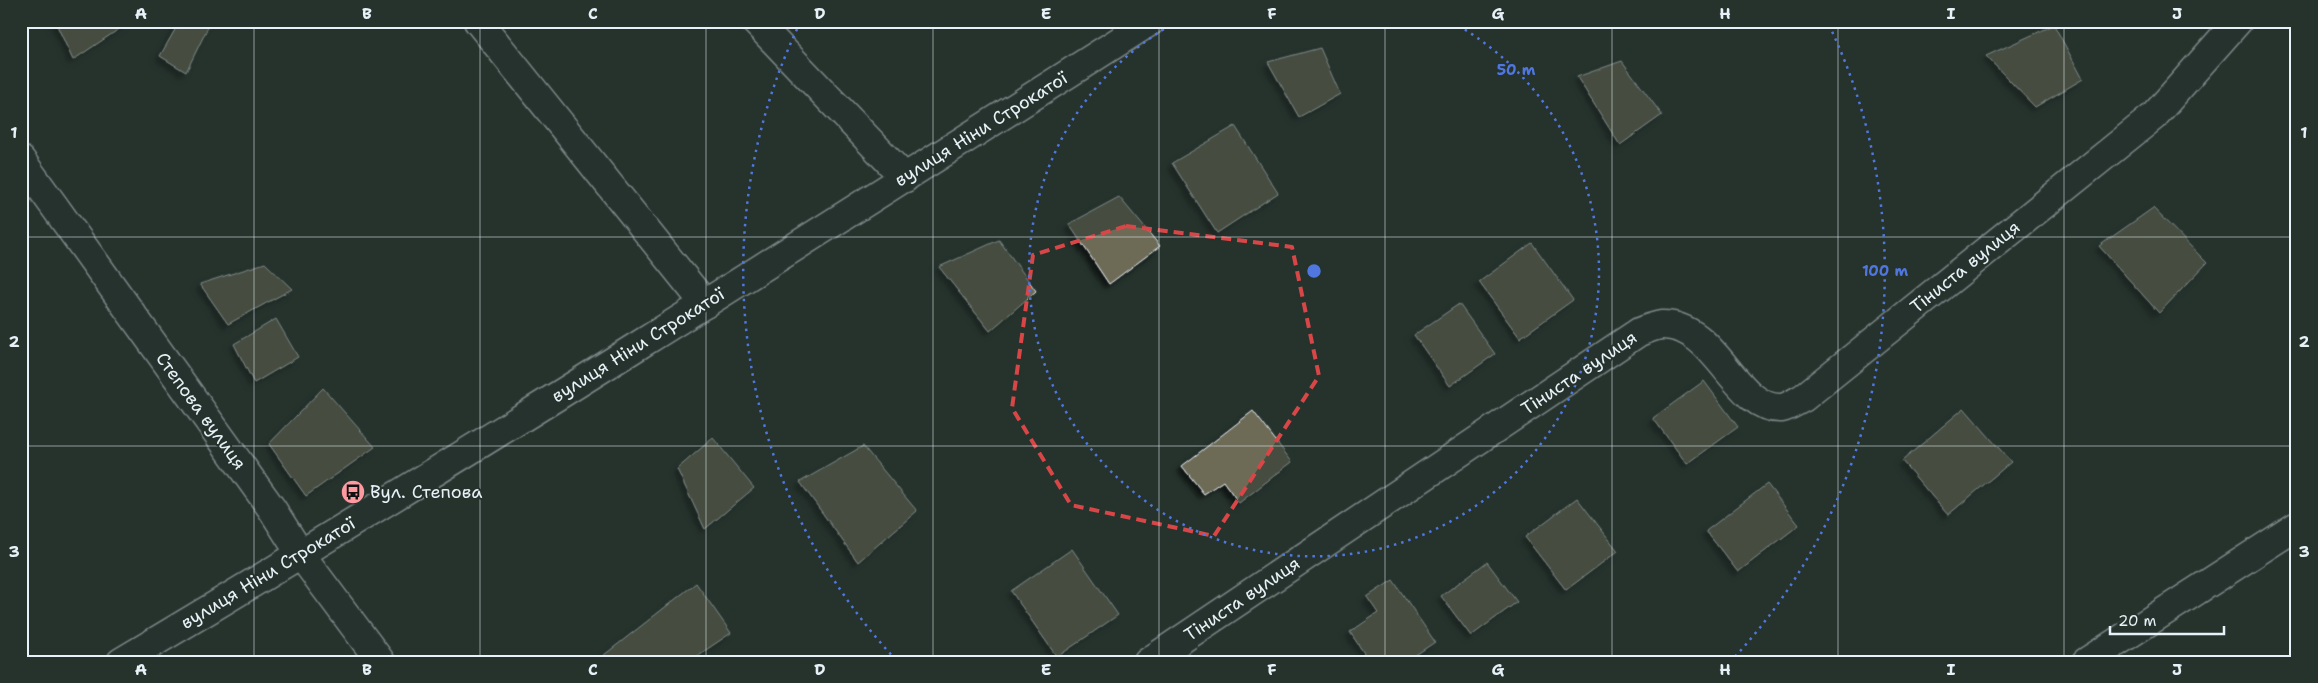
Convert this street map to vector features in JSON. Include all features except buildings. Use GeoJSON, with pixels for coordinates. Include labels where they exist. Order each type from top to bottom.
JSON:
{"type":"FeatureCollection","features":[{"type":"Feature","properties":{"kind":"street"},"geometry":{"type":"LineString","coordinates":[[478,21],[704,304]]}},
{"type":"Feature","properties":{"kind":"street"},"geometry":{"type":"LineString","coordinates":[[755,21],[905,178]]}},
{"type":"Feature","properties":{"kind":"street","name":"вулиця Ніни Строкатої"},"geometry":{"type":"LineString","coordinates":[[121,662],[301,555],[905,178],[1151,21]]}},
{"type":"Feature","properties":{"kind":"street","name":"Тіниста вулиця"},"geometry":{"type":"LineString","coordinates":[[1148,662],[1639,332],[1661,325],[1684,330],[1706,345],[1744,390],[1761,404],[1782,408],[1803,398],[2154,116],[2238,21]]}},
{"type":"Feature","properties":{"kind":"street","name":"Степова вулиця"},"geometry":{"type":"LineString","coordinates":[[21,160],[272,509],[301,555],[381,662]]}},
{"type":"Feature","properties":{"kind":"street"},"geometry":{"type":"LineString","coordinates":[[2086,662],[2297,526]]}},
{"type":"Feature","properties":{"kind":"highlighted area"},"geometry":{"type":"Polygon","coordinates":[[[1126,226],[1292,247],[1319,376],[1214,536],[1071,505],[1012,408],[1033,255],[1126,226]]]}},
{"type":"Feature","properties":{"kind":"place","name":"Вул. Степова"},"geometry":{"type":"Point","coordinates":[353,492]}}]}
